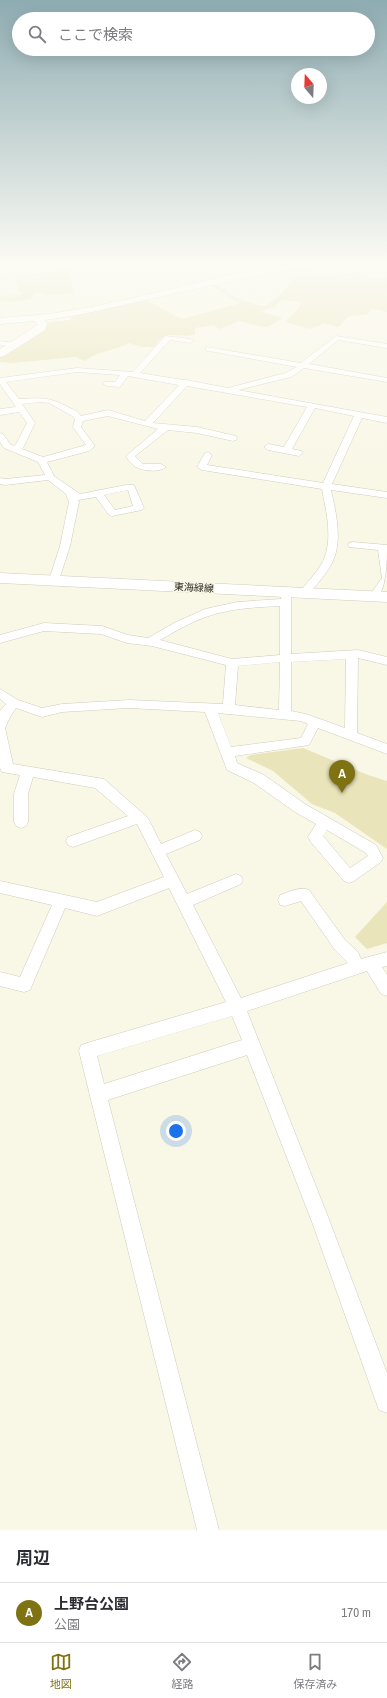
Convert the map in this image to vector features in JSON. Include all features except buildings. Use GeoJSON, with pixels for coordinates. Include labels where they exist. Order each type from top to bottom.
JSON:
{"type":"FeatureCollection","features":[{"type":"Feature","properties":{"kind":"street"},"geometry":{"type":"LineString","coordinates":[[0,354],[31,334]]}},
{"type":"Feature","properties":{"kind":"street"},"geometry":{"type":"LineString","coordinates":[[135,374],[168,338],[190,341]]}},
{"type":"Feature","properties":{"kind":"street"},"geometry":{"type":"LineString","coordinates":[[229,390],[288,375],[302,366],[336,338],[387,346]]}},
{"type":"Feature","properties":{"kind":"street"},"geometry":{"type":"LineString","coordinates":[[0,342],[14,345]]}},
{"type":"Feature","properties":{"kind":"street"},"geometry":{"type":"LineString","coordinates":[[209,349],[387,380]]}},
{"type":"Feature","properties":{"kind":"street"},"geometry":{"type":"LineString","coordinates":[[14,449],[20,446],[31,423],[20,405],[1,380],[77,370],[126,373],[186,382],[387,420]]}},
{"type":"Feature","properties":{"kind":"street"},"geometry":{"type":"LineString","coordinates":[[107,384],[116,385],[126,373]]}},
{"type":"Feature","properties":{"kind":"street"},"geometry":{"type":"LineString","coordinates":[[147,424],[186,382]]}},
{"type":"Feature","properties":{"kind":"street"},"geometry":{"type":"LineString","coordinates":[[0,412],[40,400],[51,401],[74,414],[79,419]]}},
{"type":"Feature","properties":{"kind":"street"},"geometry":{"type":"LineString","coordinates":[[287,450],[312,405]]}},
{"type":"Feature","properties":{"kind":"street"},"geometry":{"type":"LineString","coordinates":[[79,419],[108,413],[120,415],[147,424],[198,430],[233,438]]}},
{"type":"Feature","properties":{"kind":"street"},"geometry":{"type":"LineString","coordinates":[[304,593],[327,563],[333,545],[326,487],[359,415]]}},
{"type":"Feature","properties":{"kind":"street"},"geometry":{"type":"LineString","coordinates":[[0,436],[7,446],[42,460],[86,449],[91,446],[77,427],[79,419]]}},
{"type":"Feature","properties":{"kind":"street"},"geometry":{"type":"LineString","coordinates":[[161,467],[142,467],[136,465],[130,456],[166,427]]}},
{"type":"Feature","properties":{"kind":"street"},"geometry":{"type":"LineString","coordinates":[[268,448],[299,453]]}},
{"type":"Feature","properties":{"kind":"street"},"geometry":{"type":"LineString","coordinates":[[208,455],[202,467],[206,469],[223,469],[274,479],[387,495]]}},
{"type":"Feature","properties":{"kind":"street"},"geometry":{"type":"LineString","coordinates":[[42,460],[43,465],[48,470],[50,477],[70,493],[79,497],[98,493]]}},
{"type":"Feature","properties":{"kind":"street"},"geometry":{"type":"LineString","coordinates":[[0,481],[5,482],[50,477]]}},
{"type":"Feature","properties":{"kind":"street"},"geometry":{"type":"LineString","coordinates":[[54,580],[66,546],[74,502],[70,493]]}},
{"type":"Feature","properties":{"kind":"street"},"geometry":{"type":"LineString","coordinates":[[353,545],[383,547],[387,579],[380,596]]}},
{"type":"Feature","properties":{"kind":"street","name":"東海緑線"},"geometry":{"type":"LineString","coordinates":[[0,578],[54,580],[286,597],[304,593],[380,596]]}},
{"type":"Feature","properties":{"kind":"street"},"geometry":{"type":"LineString","coordinates":[[148,642],[175,626],[210,612],[286,597],[285,715]]}},
{"type":"Feature","properties":{"kind":"street"},"geometry":{"type":"LineString","coordinates":[[0,640],[44,627],[102,630],[127,639],[148,642],[232,663],[352,654],[387,661]]}},
{"type":"Feature","properties":{"kind":"street"},"geometry":{"type":"LineString","coordinates":[[351,736],[352,654]]}},
{"type":"Feature","properties":{"kind":"street"},"geometry":{"type":"LineString","coordinates":[[229,710],[232,663]]}},
{"type":"Feature","properties":{"kind":"street"},"geometry":{"type":"LineString","coordinates":[[0,693],[14,703],[42,713],[62,708],[129,704],[210,708],[302,717],[387,749]]}},
{"type":"Feature","properties":{"kind":"street"},"geometry":{"type":"LineString","coordinates":[[0,726],[4,715],[14,703]]}},
{"type":"Feature","properties":{"kind":"street"},"geometry":{"type":"LineString","coordinates":[[210,708],[232,766],[260,779],[300,808],[325,822]]}},
{"type":"Feature","properties":{"kind":"street"},"geometry":{"type":"LineString","coordinates":[[226,752],[305,742],[316,722]]}},
{"type":"Feature","properties":{"kind":"street"},"geometry":{"type":"LineString","coordinates":[[0,731],[7,768],[99,783],[143,822],[238,1007],[321,1222],[387,1402]]}},
{"type":"Feature","properties":{"kind":"street"},"geometry":{"type":"LineString","coordinates":[[21,822],[21,794],[28,771]]}},
{"type":"Feature","properties":{"kind":"street"},"geometry":{"type":"LineString","coordinates":[[73,841],[139,818]]}},
{"type":"Feature","properties":{"kind":"street"},"geometry":{"type":"LineString","coordinates":[[158,851],[195,836]]}},
{"type":"Feature","properties":{"kind":"street"},"geometry":{"type":"LineString","coordinates":[[0,887],[97,909],[173,880]]}},
{"type":"Feature","properties":{"kind":"street"},"geometry":{"type":"LineString","coordinates":[[184,902],[236,880]]}},
{"type":"Feature","properties":{"kind":"street"},"geometry":{"type":"LineString","coordinates":[[285,900],[304,894],[340,945],[387,989]]}},
{"type":"Feature","properties":{"kind":"street"},"geometry":{"type":"LineString","coordinates":[[0,979],[24,985],[61,901]]}},
{"type":"Feature","properties":{"kind":"street"},"geometry":{"type":"LineString","coordinates":[[208,1530],[87,1051],[238,1007],[387,959]]}},
{"type":"Feature","properties":{"kind":"street"},"geometry":{"type":"LineString","coordinates":[[98,1095],[252,1045]]}},
{"type":"Feature","properties":{"kind":"shaded area"},"geometry":{"type":"Polygon","coordinates":[[[32,334],[193,334],[187,336],[166,335],[159,340],[154,347],[142,347],[129,343],[95,355],[85,361],[76,357],[12,363],[0,362],[0,357],[32,334]]]}},
{"type":"Feature","properties":{"kind":"shaded area"},"geometry":{"type":"Polygon","coordinates":[[[303,748],[368,775],[387,781],[387,849],[335,813],[312,804],[273,771],[246,758],[251,755],[303,748]]]}},
{"type":"Feature","properties":{"kind":"shaded area"},"geometry":{"type":"Polygon","coordinates":[[[387,902],[387,943],[367,949],[355,937],[387,902]]]}},
{"type":"Feature","properties":{"kind":"place","name":"上野台公園"},"geometry":{"type":"Point","coordinates":[342,793]}}]}
